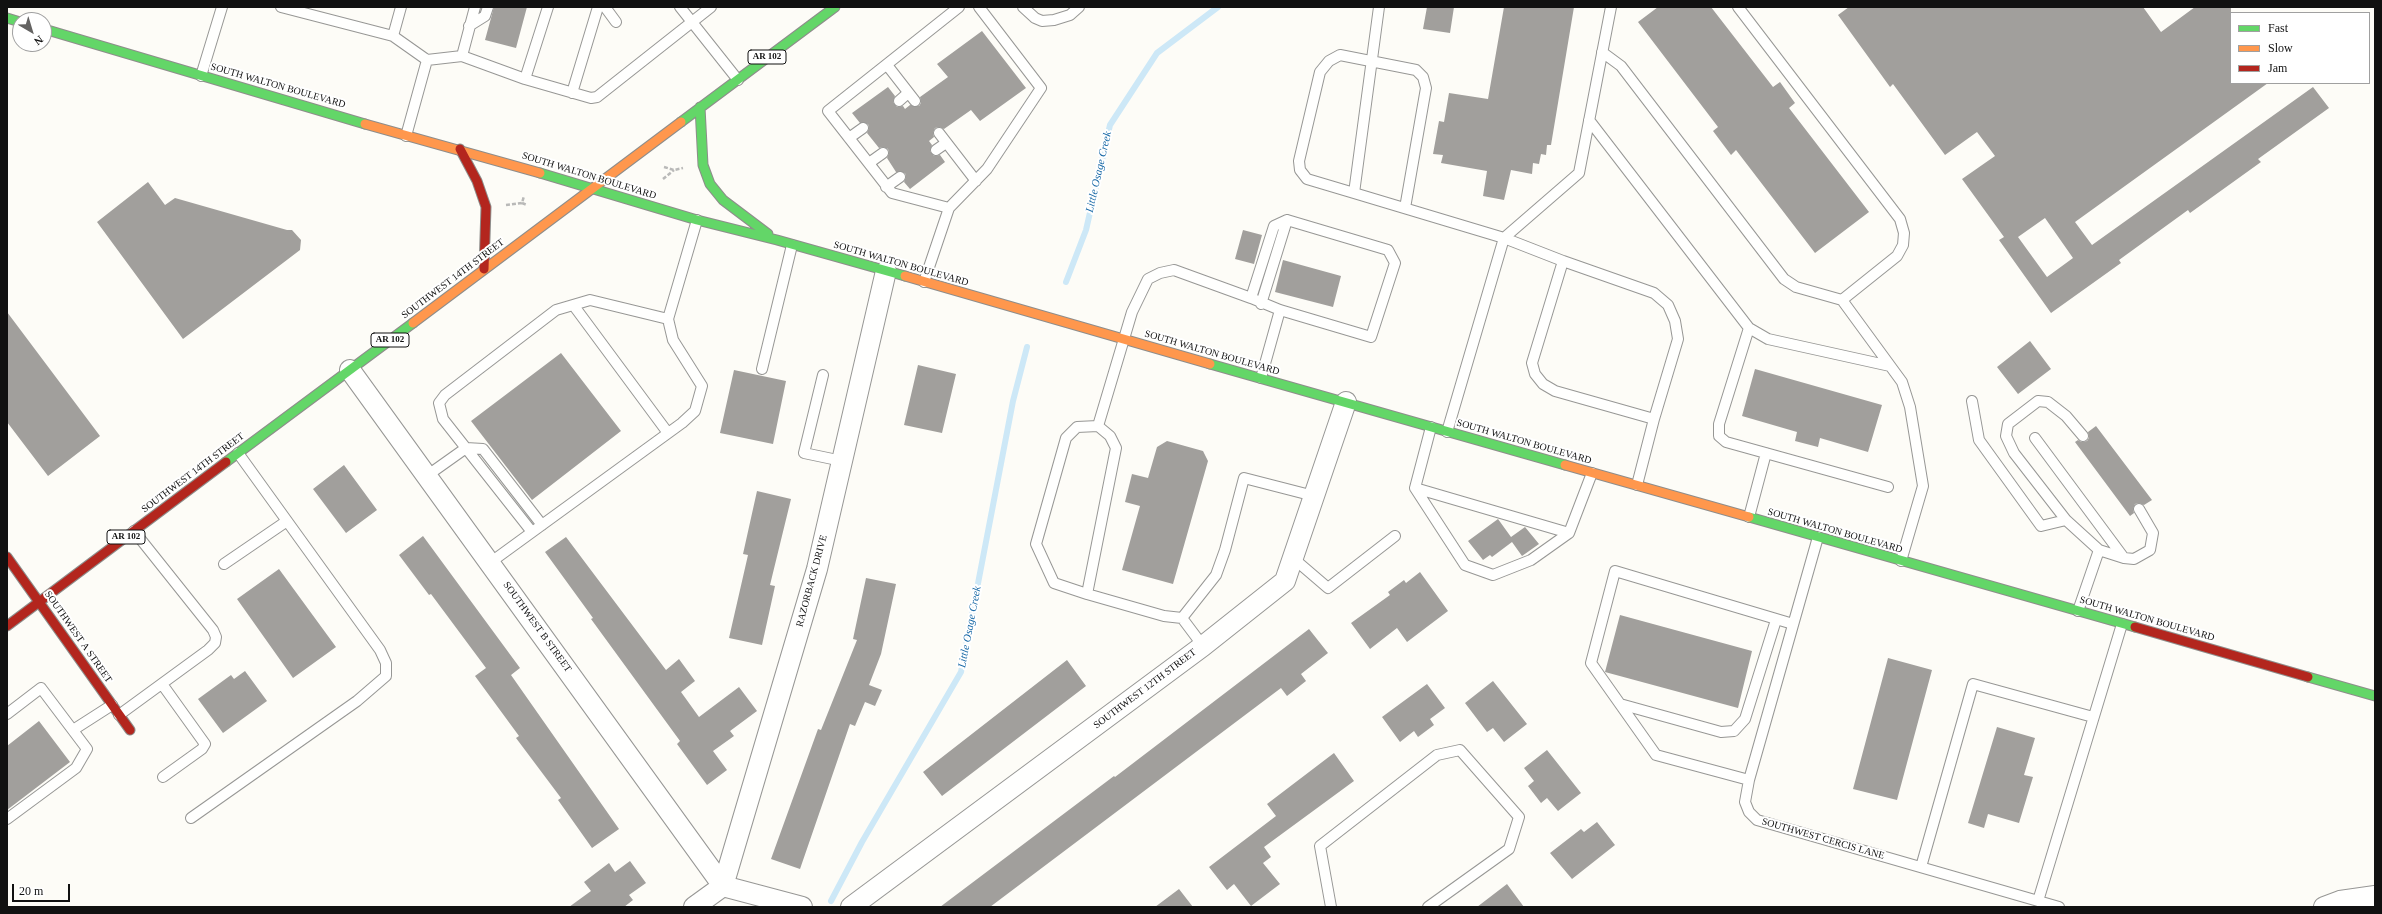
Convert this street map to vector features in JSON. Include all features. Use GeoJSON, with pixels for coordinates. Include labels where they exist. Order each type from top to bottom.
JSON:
{"type":"FeatureCollection","features":[{"type":"Feature","properties":{"kind":"main road","name":"SOUTHWEST 14TH STREET"},"geometry":{"type":"LineString","coordinates":[[7,626],[835,7]]}},
{"type":"Feature","properties":{"kind":"main road","name":"SOUTH WALTON BOULEVARD"},"geometry":{"type":"LineString","coordinates":[[52,31],[406,136],[460,149],[594,188],[698,220],[777,240],[2375,696]]}},
{"type":"Feature","properties":{"kind":"main road"},"geometry":{"type":"LineString","coordinates":[[700,107],[703,165],[710,184],[723,200],[777,240]]}},
{"type":"Feature","properties":{"kind":"main road"},"geometry":{"type":"LineString","coordinates":[[460,149],[477,181],[486,207],[487,226],[484,269]]}},
{"type":"Feature","properties":{"kind":"main road","name":"SOUTHWEST A STREET"},"geometry":{"type":"LineString","coordinates":[[7,557],[130,730]]}},
{"type":"Feature","properties":{"kind":"street","name":"RAZORBACK DRIVE"},"geometry":{"type":"LineString","coordinates":[[722,886],[817,569],[886,271]]}},
{"type":"Feature","properties":{"kind":"street","name":"SOUTHWEST B STREET"},"geometry":{"type":"LineString","coordinates":[[350,370],[491,562],[722,886]]}},
{"type":"Feature","properties":{"kind":"street","name":"SOUTHWEST 12TH STREET"},"geometry":{"type":"LineString","coordinates":[[851,907],[1203,646],[1285,580],[1346,402]]}},
{"type":"Feature","properties":{"kind":"street"},"geometry":{"type":"LineString","coordinates":[[694,907],[722,886],[802,907]]}},
{"type":"Feature","properties":{"kind":"street"},"geometry":{"type":"LineString","coordinates":[[2324,907],[2358,897],[2375,896]]}},
{"type":"Feature","properties":{"kind":"lane"},"geometry":{"type":"LineString","coordinates":[[201,76],[222,7]]}},
{"type":"Feature","properties":{"kind":"lane"},"geometry":{"type":"LineString","coordinates":[[393,36],[401,7]]}},
{"type":"Feature","properties":{"kind":"lane"},"geometry":{"type":"LineString","coordinates":[[462,56],[475,7]]}},
{"type":"Feature","properties":{"kind":"lane"},"geometry":{"type":"LineString","coordinates":[[469,26],[485,16],[488,7]]}},
{"type":"Feature","properties":{"kind":"lane"},"geometry":{"type":"LineString","coordinates":[[525,79],[548,7]]}},
{"type":"Feature","properties":{"kind":"lane"},"geometry":{"type":"LineString","coordinates":[[572,93],[598,7]]}},
{"type":"Feature","properties":{"kind":"lane"},"geometry":{"type":"LineString","coordinates":[[605,7],[616,22]]}},
{"type":"Feature","properties":{"kind":"lane"},"geometry":{"type":"LineString","coordinates":[[680,7],[738,80]]}},
{"type":"Feature","properties":{"kind":"lane"},"geometry":{"type":"LineString","coordinates":[[287,8],[313,11],[393,36],[428,60],[462,56],[525,79],[591,98],[597,97],[711,7]]}},
{"type":"Feature","properties":{"kind":"lane"},"geometry":{"type":"LineString","coordinates":[[949,208],[892,193],[828,111],[959,7]]}},
{"type":"Feature","properties":{"kind":"lane"},"geometry":{"type":"LineString","coordinates":[[924,282],[949,208],[987,169],[1041,88],[979,7]]}},
{"type":"Feature","properties":{"kind":"lane"},"geometry":{"type":"LineString","coordinates":[[1023,7],[1035,18],[1042,21],[1054,20],[1070,15],[1079,7]]}},
{"type":"Feature","properties":{"kind":"lane"},"geometry":{"type":"LineString","coordinates":[[1354,193],[1379,7]]}},
{"type":"Feature","properties":{"kind":"lane"},"geometry":{"type":"LineString","coordinates":[[1447,432],[1504,238],[1579,173],[1611,7]]}},
{"type":"Feature","properties":{"kind":"lane"},"geometry":{"type":"LineString","coordinates":[[1738,7],[1900,219],[1904,233],[1903,245],[1897,256],[1842,300]]}},
{"type":"Feature","properties":{"kind":"lane"},"geometry":{"type":"LineString","coordinates":[[639,51],[646,59]]}},
{"type":"Feature","properties":{"kind":"lane"},"geometry":{"type":"LineString","coordinates":[[1602,52],[1621,66],[1784,279],[1796,287],[1842,300],[1902,382],[1910,407],[1923,486],[1901,561]]}},
{"type":"Feature","properties":{"kind":"lane"},"geometry":{"type":"LineString","coordinates":[[1405,208],[1426,88],[1423,77],[1416,70],[1340,55],[1329,61],[1320,72],[1299,161],[1300,170],[1307,179],[1504,238],[1654,293],[1668,304],[1675,321],[1678,338],[1654,419],[1637,485]]}},
{"type":"Feature","properties":{"kind":"lane"},"geometry":{"type":"LineString","coordinates":[[406,136],[428,60]]}},
{"type":"Feature","properties":{"kind":"lane"},"geometry":{"type":"LineString","coordinates":[[887,65],[915,101]]}},
{"type":"Feature","properties":{"kind":"lane"},"geometry":{"type":"LineString","coordinates":[[898,101],[908,93]]}},
{"type":"Feature","properties":{"kind":"lane"},"geometry":{"type":"LineString","coordinates":[[1590,120],[1749,328],[1768,339],[1890,366]]}},
{"type":"Feature","properties":{"kind":"lane"},"geometry":{"type":"LineString","coordinates":[[849,138],[863,128]]}},
{"type":"Feature","properties":{"kind":"lane"},"geometry":{"type":"LineString","coordinates":[[939,134],[976,181]]}},
{"type":"Feature","properties":{"kind":"lane"},"geometry":{"type":"LineString","coordinates":[[936,150],[946,143]]}},
{"type":"Feature","properties":{"kind":"lane"},"geometry":{"type":"LineString","coordinates":[[869,163],[882,153]]}},
{"type":"Feature","properties":{"kind":"lane"},"geometry":{"type":"LineString","coordinates":[[886,187],[900,177]]}},
{"type":"Feature","properties":{"kind":"lane"},"geometry":{"type":"LineString","coordinates":[[491,562],[668,434],[695,411],[702,386],[673,340],[668,319],[698,220]]}},
{"type":"Feature","properties":{"kind":"lane"},"geometry":{"type":"LineString","coordinates":[[1261,304],[1287,220]]}},
{"type":"Feature","properties":{"kind":"lane"},"geometry":{"type":"LineString","coordinates":[[1098,426],[1132,312],[1148,279],[1160,273],[1174,270],[1251,298],[1261,304],[1371,337],[1395,262],[1388,250],[1287,220],[1274,226],[1251,298]]}},
{"type":"Feature","properties":{"kind":"lane"},"geometry":{"type":"LineString","coordinates":[[762,369],[792,245]]}},
{"type":"Feature","properties":{"kind":"lane"},"geometry":{"type":"LineString","coordinates":[[1563,260],[1532,364],[1535,374],[1543,384],[1555,391],[1654,419]]}},
{"type":"Feature","properties":{"kind":"lane"},"geometry":{"type":"LineString","coordinates":[[532,532],[443,418],[439,403],[445,395],[556,310],[574,306],[590,300],[668,319]]}},
{"type":"Feature","properties":{"kind":"lane"},"geometry":{"type":"LineString","coordinates":[[574,306],[668,434]]}},
{"type":"Feature","properties":{"kind":"lane"},"geometry":{"type":"LineString","coordinates":[[1261,378],[1280,310]]}},
{"type":"Feature","properties":{"kind":"lane"},"geometry":{"type":"LineString","coordinates":[[1749,328],[1719,424],[1719,436],[1726,442],[1888,487]]}},
{"type":"Feature","properties":{"kind":"lane"},"geometry":{"type":"LineString","coordinates":[[822,375],[804,453],[842,461]]}},
{"type":"Feature","properties":{"kind":"lane"},"geometry":{"type":"LineString","coordinates":[[1972,401],[1979,440],[2041,526],[2066,520]]}},
{"type":"Feature","properties":{"kind":"lane"},"geometry":{"type":"LineString","coordinates":[[2082,436],[2060,411],[2048,402],[2038,401],[2008,424],[2006,436],[2014,453],[2066,520],[2099,550],[2124,558],[2134,559],[2150,550],[2154,533],[2139,509]]}},
{"type":"Feature","properties":{"kind":"lane"},"geometry":{"type":"LineString","coordinates":[[1088,594],[1116,448],[1110,436],[1098,426],[1077,427],[1066,438],[1036,544],[1054,583],[1088,594],[1164,616],[1182,618],[1203,646]]}},
{"type":"Feature","properties":{"kind":"lane"},"geometry":{"type":"LineString","coordinates":[[1431,427],[1415,488],[1465,565],[1493,575],[1531,560],[1569,533],[1592,473]]}},
{"type":"Feature","properties":{"kind":"lane"},"geometry":{"type":"LineString","coordinates":[[2035,438],[2124,558]]}},
{"type":"Feature","properties":{"kind":"lane"},"geometry":{"type":"LineString","coordinates":[[428,475],[466,448],[483,449],[542,525]]}},
{"type":"Feature","properties":{"kind":"lane"},"geometry":{"type":"LineString","coordinates":[[191,818],[357,701],[386,676],[386,663],[380,650],[238,453]]}},
{"type":"Feature","properties":{"kind":"lane"},"geometry":{"type":"LineString","coordinates":[[1748,517],[1766,453]]}},
{"type":"Feature","properties":{"kind":"lane"},"geometry":{"type":"LineString","coordinates":[[1182,618],[1216,575],[1225,550],[1244,478],[1314,496]]}},
{"type":"Feature","properties":{"kind":"lane"},"geometry":{"type":"LineString","coordinates":[[1415,488],[1569,533]]}},
{"type":"Feature","properties":{"kind":"lane"},"geometry":{"type":"LineString","coordinates":[[224,564],[287,520]]}},
{"type":"Feature","properties":{"kind":"lane"},"geometry":{"type":"LineString","coordinates":[[119,715],[208,650],[215,643],[216,637],[213,630],[134,531]]}},
{"type":"Feature","properties":{"kind":"lane"},"geometry":{"type":"LineString","coordinates":[[1293,558],[1328,588],[1395,536]]}},
{"type":"Feature","properties":{"kind":"lane","name":"SOUTHWEST CERCIS LANE"},"geometry":{"type":"LineString","coordinates":[[1818,537],[1749,780],[1744,802],[1749,812],[1757,820],[2059,907]]}},
{"type":"Feature","properties":{"kind":"lane"},"geometry":{"type":"LineString","coordinates":[[2078,611],[2099,550]]}},
{"type":"Feature","properties":{"kind":"lane"},"geometry":{"type":"LineString","coordinates":[[1749,780],[1656,755],[1591,663],[1615,571],[1793,624]]}},
{"type":"Feature","properties":{"kind":"lane"},"geometry":{"type":"LineString","coordinates":[[1620,704],[1720,732],[1734,731],[1745,719],[1776,620]]}},
{"type":"Feature","properties":{"kind":"lane"},"geometry":{"type":"LineString","coordinates":[[2038,901],[2122,624]]}},
{"type":"Feature","properties":{"kind":"lane"},"geometry":{"type":"LineString","coordinates":[[162,684],[204,744],[202,750],[163,777]]}},
{"type":"Feature","properties":{"kind":"lane"},"geometry":{"type":"LineString","coordinates":[[1921,867],[1973,684],[2093,717]]}},
{"type":"Feature","properties":{"kind":"lane"},"geometry":{"type":"LineString","coordinates":[[7,714],[42,688],[87,749],[76,768],[7,819]]}},
{"type":"Feature","properties":{"kind":"lane"},"geometry":{"type":"LineString","coordinates":[[73,730],[112,704]]}},
{"type":"Feature","properties":{"kind":"lane"},"geometry":{"type":"LineString","coordinates":[[1331,907],[1320,846],[1436,755],[1460,750],[1519,817],[1509,849],[1428,907]]}},
{"type":"Feature","properties":{"kind":"path"},"geometry":{"type":"LineString","coordinates":[[663,179],[674,170],[664,167]]}},
{"type":"Feature","properties":{"kind":"path"},"geometry":{"type":"LineString","coordinates":[[522,203],[524,196]]}},
{"type":"Feature","properties":{"kind":"path"},"geometry":{"type":"LineString","coordinates":[[498,206],[522,203],[527,205]]}},
{"type":"Feature","properties":{"kind":"building"},"geometry":{"type":"Polygon","coordinates":[[[494,7],[527,7],[516,48],[485,40],[494,7]]]}},
{"type":"Feature","properties":{"kind":"building"},"geometry":{"type":"Polygon","coordinates":[[[1427,7],[1454,7],[1450,33],[1423,29],[1427,7]]]}},
{"type":"Feature","properties":{"kind":"building"},"geometry":{"type":"Polygon","coordinates":[[[1504,7],[1574,7],[1551,145],[1547,145],[1546,155],[1541,154],[1539,164],[1533,163],[1532,174],[1511,170],[1504,200],[1483,196],[1487,171],[1441,163],[1443,155],[1433,154],[1439,121],[1444,122],[1449,93],[1488,99],[1504,7]]]}},
{"type":"Feature","properties":{"kind":"building"},"geometry":{"type":"Polygon","coordinates":[[[1658,7],[1711,7],[1773,87],[1780,82],[1795,103],[1789,108],[1869,212],[1815,253],[1736,150],[1731,155],[1713,131],[1718,127],[1638,22],[1658,7]]]}},
{"type":"Feature","properties":{"kind":"building"},"geometry":{"type":"Polygon","coordinates":[[[1849,7],[2143,7],[2161,32],[2195,7],[2231,7],[2230,84],[2267,84],[2075,222],[2092,245],[2313,87],[2329,108],[2258,159],[2261,162],[2190,213],[2188,210],[2119,260],[2121,263],[2051,313],[1999,240],[2004,237],[1962,179],[1995,156],[1977,132],[1945,155],[1893,84],[1890,87],[1838,15],[1849,7]],[[2045,218],[2018,237],[2047,277],[2073,258],[2045,218]]]}},
{"type":"Feature","properties":{"kind":"building"},"geometry":{"type":"Polygon","coordinates":[[[982,31],[1026,88],[980,121],[971,110],[944,129],[939,127],[935,128],[933,133],[934,137],[929,141],[932,145],[930,151],[934,156],[940,155],[945,162],[910,189],[904,182],[906,177],[905,173],[896,172],[887,158],[889,153],[888,149],[883,147],[879,148],[867,133],[869,128],[868,124],[860,123],[852,113],[888,87],[895,96],[893,102],[897,107],[903,106],[905,109],[910,105],[919,106],[921,103],[920,97],[948,77],[937,64],[982,31]]]}},
{"type":"Feature","properties":{"kind":"building"},"geometry":{"type":"Polygon","coordinates":[[[148,182],[165,205],[175,198],[287,230],[292,230],[301,240],[300,250],[183,339],[97,222],[148,182]]]}},
{"type":"Feature","properties":{"kind":"building"},"geometry":{"type":"Polygon","coordinates":[[[1243,230],[1262,235],[1254,264],[1235,259],[1243,230]]]}},
{"type":"Feature","properties":{"kind":"building"},"geometry":{"type":"Polygon","coordinates":[[[1283,260],[1341,276],[1333,307],[1275,292],[1283,260]]]}},
{"type":"Feature","properties":{"kind":"building"},"geometry":{"type":"Polygon","coordinates":[[[7,312],[100,436],[48,476],[7,422],[7,312]]]}},
{"type":"Feature","properties":{"kind":"building"},"geometry":{"type":"Polygon","coordinates":[[[2030,341],[2051,369],[2018,394],[1997,367],[2030,341]]]}},
{"type":"Feature","properties":{"kind":"building"},"geometry":{"type":"Polygon","coordinates":[[[561,353],[621,431],[532,500],[471,421],[561,353]]]}},
{"type":"Feature","properties":{"kind":"building"},"geometry":{"type":"Polygon","coordinates":[[[918,365],[956,374],[942,433],[904,425],[918,365]]]}},
{"type":"Feature","properties":{"kind":"building"},"geometry":{"type":"Polygon","coordinates":[[[1755,369],[1882,405],[1868,452],[1820,438],[1818,447],[1795,441],[1797,432],[1742,416],[1755,369]]]}},
{"type":"Feature","properties":{"kind":"building"},"geometry":{"type":"Polygon","coordinates":[[[734,370],[786,381],[773,444],[720,433],[734,370]]]}},
{"type":"Feature","properties":{"kind":"building"},"geometry":{"type":"Polygon","coordinates":[[[2096,426],[2152,500],[2144,505],[2139,503],[2135,504],[2133,509],[2134,513],[2130,516],[2075,442],[2078,440],[2081,442],[2087,441],[2089,438],[2088,432],[2096,426]]]}},
{"type":"Feature","properties":{"kind":"building"},"geometry":{"type":"Polygon","coordinates":[[[1167,441],[1203,451],[1208,461],[1173,584],[1122,570],[1140,506],[1125,502],[1132,474],[1148,478],[1157,447],[1167,441]]]}},
{"type":"Feature","properties":{"kind":"building"},"geometry":{"type":"Polygon","coordinates":[[[344,465],[377,510],[346,533],[313,489],[344,465]]]}},
{"type":"Feature","properties":{"kind":"building"},"geometry":{"type":"Polygon","coordinates":[[[757,491],[791,499],[770,585],[775,586],[762,645],[729,638],[748,555],[743,554],[757,491]]]}},
{"type":"Feature","properties":{"kind":"building"},"geometry":{"type":"Polygon","coordinates":[[[1498,519],[1511,537],[1525,527],[1539,544],[1522,556],[1512,542],[1492,557],[1490,555],[1483,560],[1468,541],[1498,519]]]}},
{"type":"Feature","properties":{"kind":"building"},"geometry":{"type":"Polygon","coordinates":[[[423,536],[520,668],[511,675],[619,829],[592,848],[558,800],[561,798],[516,738],[519,736],[475,676],[486,668],[431,594],[429,595],[399,555],[423,536]]]}},
{"type":"Feature","properties":{"kind":"building"},"geometry":{"type":"Polygon","coordinates":[[[566,537],[666,670],[679,659],[695,681],[681,692],[699,717],[739,687],[757,711],[730,731],[734,736],[713,751],[727,770],[707,785],[677,744],[680,741],[591,619],[593,618],[545,552],[566,537]]]}},
{"type":"Feature","properties":{"kind":"building"},"geometry":{"type":"Polygon","coordinates":[[[279,569],[336,647],[293,678],[237,599],[279,569]]]}},
{"type":"Feature","properties":{"kind":"building"},"geometry":{"type":"Polygon","coordinates":[[[1420,572],[1448,611],[1407,642],[1397,628],[1370,649],[1351,623],[1390,595],[1388,592],[1404,580],[1406,583],[1420,572]]]}},
{"type":"Feature","properties":{"kind":"building"},"geometry":{"type":"Polygon","coordinates":[[[866,578],[896,584],[881,654],[869,685],[882,690],[875,706],[865,702],[855,726],[850,724],[800,869],[771,859],[818,729],[821,730],[857,640],[853,639],[866,578]]]}},
{"type":"Feature","properties":{"kind":"building"},"geometry":{"type":"Polygon","coordinates":[[[1620,615],[1752,651],[1738,708],[1605,672],[1620,615]]]}},
{"type":"Feature","properties":{"kind":"building"},"geometry":{"type":"Polygon","coordinates":[[[1309,629],[1328,653],[1301,674],[1306,681],[1287,696],[1281,688],[990,907],[940,907],[1114,776],[1115,777],[1309,629]]]}},
{"type":"Feature","properties":{"kind":"building"},"geometry":{"type":"Polygon","coordinates":[[[1888,658],[1932,670],[1897,800],[1853,789],[1888,658]]]}},
{"type":"Feature","properties":{"kind":"building"},"geometry":{"type":"Polygon","coordinates":[[[1067,660],[1086,686],[942,796],[923,772],[1067,660]]]}},
{"type":"Feature","properties":{"kind":"building"},"geometry":{"type":"Polygon","coordinates":[[[245,671],[267,701],[223,733],[198,699],[231,675],[234,679],[245,671]]]}},
{"type":"Feature","properties":{"kind":"building"},"geometry":{"type":"Polygon","coordinates":[[[1493,681],[1527,724],[1504,742],[1493,728],[1487,732],[1465,703],[1493,681]]]}},
{"type":"Feature","properties":{"kind":"building"},"geometry":{"type":"Polygon","coordinates":[[[1427,684],[1445,708],[1430,719],[1434,725],[1418,737],[1414,731],[1400,742],[1382,717],[1427,684]]]}},
{"type":"Feature","properties":{"kind":"building"},"geometry":{"type":"Polygon","coordinates":[[[39,721],[70,762],[7,810],[7,746],[39,721]]]}},
{"type":"Feature","properties":{"kind":"building"},"geometry":{"type":"Polygon","coordinates":[[[1997,727],[2035,738],[2024,775],[2033,777],[2019,823],[1988,814],[1984,828],[1968,823],[1997,727]]]}},
{"type":"Feature","properties":{"kind":"building"},"geometry":{"type":"Polygon","coordinates":[[[1547,750],[1581,793],[1558,811],[1547,798],[1541,803],[1528,786],[1534,781],[1524,768],[1547,750]]]}},
{"type":"Feature","properties":{"kind":"building"},"geometry":{"type":"Polygon","coordinates":[[[1334,753],[1354,781],[1264,847],[1271,857],[1263,863],[1280,884],[1251,906],[1234,884],[1227,890],[1209,867],[1276,816],[1267,804],[1334,753]]]}},
{"type":"Feature","properties":{"kind":"building"},"geometry":{"type":"Polygon","coordinates":[[[1597,822],[1615,845],[1572,879],[1550,853],[1581,829],[1584,832],[1597,822]]]}},
{"type":"Feature","properties":{"kind":"building"},"geometry":{"type":"Polygon","coordinates":[[[630,861],[646,883],[629,895],[633,900],[624,907],[569,907],[591,891],[584,882],[609,863],[615,872],[630,861]]]}},
{"type":"Feature","properties":{"kind":"building"},"geometry":{"type":"Polygon","coordinates":[[[1507,884],[1524,907],[1477,907],[1507,884]]]}},
{"type":"Feature","properties":{"kind":"building"},"geometry":{"type":"Polygon","coordinates":[[[1179,889],[1193,907],[1155,907],[1179,889]]]}},
{"type":"Feature","properties":{"kind":"waterway","name":"Little Osage Creek"},"geometry":{"type":"LineString","coordinates":[[1066,282],[1086,230],[1110,125],[1157,53],[1218,7]]}},
{"type":"Feature","properties":{"kind":"waterway","name":"Little Osage Creek"},"geometry":{"type":"LineString","coordinates":[[831,901],[862,842],[961,672],[1013,401],[1027,347]]}},
{"type":"Feature","properties":{"kind":"traffic: fast"},"geometry":{"type":"LineString","coordinates":[[681,122],[835,7]]}},
{"type":"Feature","properties":{"kind":"traffic: fast"},"geometry":{"type":"LineString","coordinates":[[7,18],[12,20]]}},
{"type":"Feature","properties":{"kind":"traffic: fast"},"geometry":{"type":"LineString","coordinates":[[52,31],[365,124]]}},
{"type":"Feature","properties":{"kind":"traffic: fast"},"geometry":{"type":"LineString","coordinates":[[700,107],[703,165],[710,184],[723,200],[768,234]]}},
{"type":"Feature","properties":{"kind":"traffic: fast"},"geometry":{"type":"LineString","coordinates":[[540,173],[697,220],[777,240],[905,276]]}},
{"type":"Feature","properties":{"kind":"traffic: fast"},"geometry":{"type":"LineString","coordinates":[[226,462],[413,323]]}},
{"type":"Feature","properties":{"kind":"traffic: fast"},"geometry":{"type":"LineString","coordinates":[[1210,364],[1565,465]]}},
{"type":"Feature","properties":{"kind":"traffic: fast"},"geometry":{"type":"LineString","coordinates":[[1749,517],[2135,627]]}},
{"type":"Feature","properties":{"kind":"traffic: fast"},"geometry":{"type":"LineString","coordinates":[[2308,677],[2375,696]]}},
{"type":"Feature","properties":{"kind":"traffic: slow"},"geometry":{"type":"LineString","coordinates":[[413,323],[681,122]]}},
{"type":"Feature","properties":{"kind":"traffic: slow"},"geometry":{"type":"LineString","coordinates":[[365,124],[540,173]]}},
{"type":"Feature","properties":{"kind":"traffic: slow"},"geometry":{"type":"LineString","coordinates":[[905,276],[1210,364]]}},
{"type":"Feature","properties":{"kind":"traffic: slow"},"geometry":{"type":"LineString","coordinates":[[1565,465],[1749,517]]}},
{"type":"Feature","properties":{"kind":"traffic: jam"},"geometry":{"type":"LineString","coordinates":[[460,149],[477,181],[486,207],[484,269]]}},
{"type":"Feature","properties":{"kind":"traffic: jam"},"geometry":{"type":"LineString","coordinates":[[7,626],[226,462]]}},
{"type":"Feature","properties":{"kind":"traffic: jam"},"geometry":{"type":"LineString","coordinates":[[7,557],[130,730]]}},
{"type":"Feature","properties":{"kind":"traffic: jam"},"geometry":{"type":"LineString","coordinates":[[2135,627],[2308,677]]}}]}
